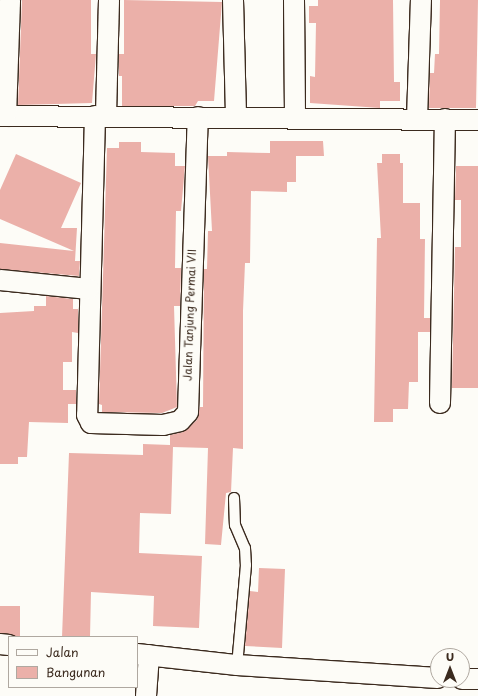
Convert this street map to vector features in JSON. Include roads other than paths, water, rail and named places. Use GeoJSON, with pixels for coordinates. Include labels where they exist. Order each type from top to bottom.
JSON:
{"type":"FeatureCollection","features":[{"type":"Feature","properties":{"kind":"street"},"geometry":{"type":"LineString","coordinates":[[10,0],[3,116],[417,118],[478,120]]}},
{"type":"Feature","properties":{"kind":"street"},"geometry":{"type":"LineString","coordinates":[[0,280],[90,289],[109,0]]}},
{"type":"Feature","properties":{"kind":"street"},"geometry":{"type":"LineString","coordinates":[[233,0],[236,118]]}},
{"type":"Feature","properties":{"kind":"street"},"geometry":{"type":"LineString","coordinates":[[294,0],[295,118]]}},
{"type":"Feature","properties":{"kind":"street"},"geometry":{"type":"LineString","coordinates":[[417,118],[422,0]]}},
{"type":"Feature","properties":{"kind":"street","name":"Jalan Tanjung Permai VII"},"geometry":{"type":"LineString","coordinates":[[90,289],[86,408],[91,423],[163,425],[180,421],[188,412],[198,117]]}},
{"type":"Feature","properties":{"kind":"street"},"geometry":{"type":"LineString","coordinates":[[440,403],[445,119]]}},
{"type":"Feature","properties":{"kind":"street"},"geometry":{"type":"LineString","coordinates":[[146,696],[143,654],[237,665],[430,677]]}},
{"type":"Feature","properties":{"kind":"lane"},"geometry":{"type":"LineString","coordinates":[[234,498],[235,525],[244,548],[246,565],[237,665]]}}]}
